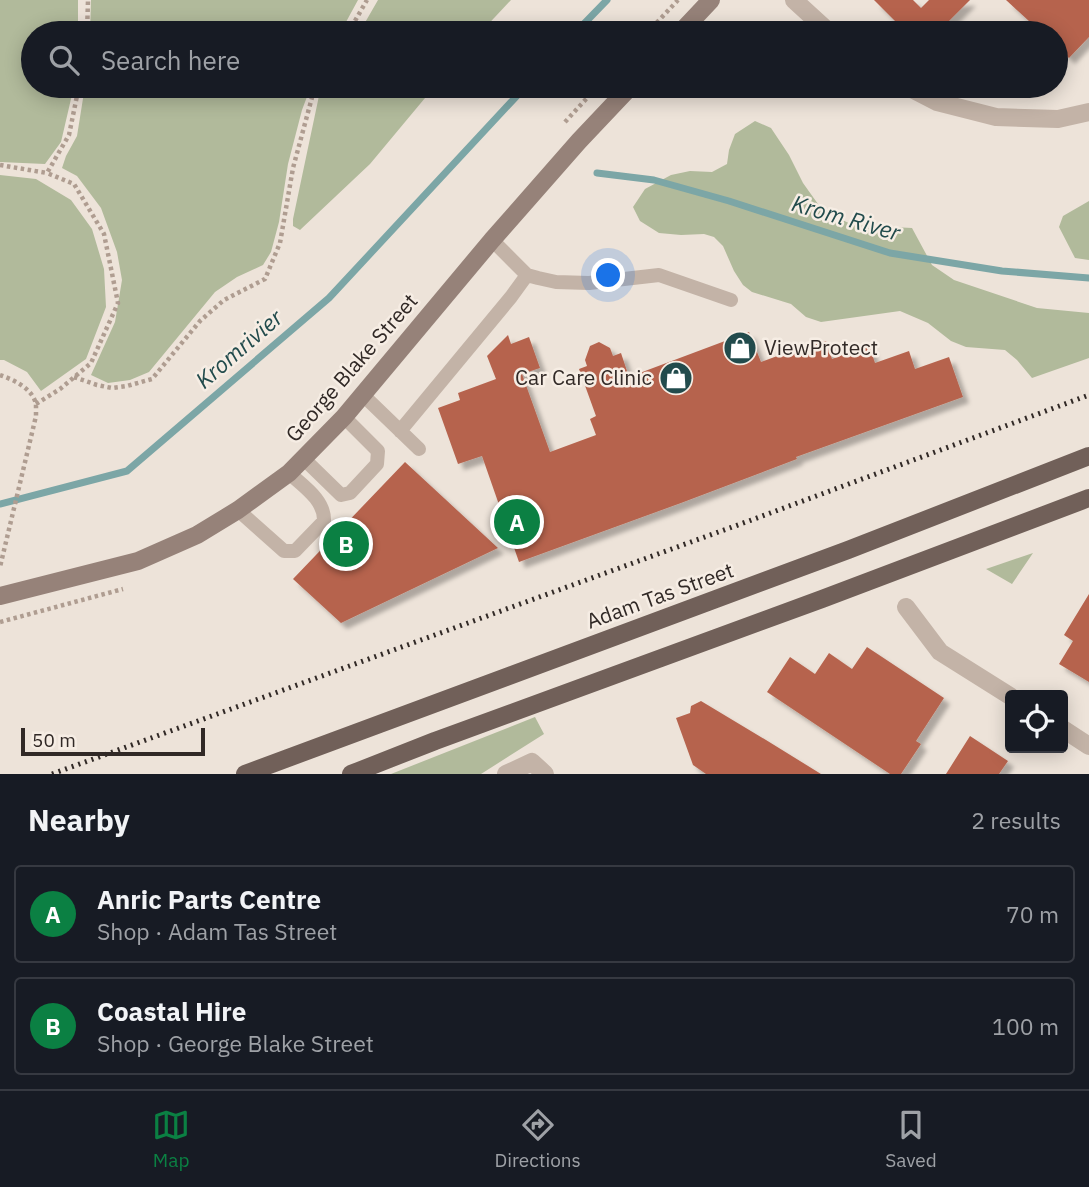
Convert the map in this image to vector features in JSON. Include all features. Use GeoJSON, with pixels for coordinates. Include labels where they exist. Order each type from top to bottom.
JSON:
{"type":"FeatureCollection","features":[{"type":"Feature","properties":{"kind":"main road","name":"Adam Tas Street"},"geometry":{"type":"LineString","coordinates":[[245,774],[835,555],[1089,456]]}},
{"type":"Feature","properties":{"kind":"main road"},"geometry":{"type":"LineString","coordinates":[[351,774],[1089,498]]}},
{"type":"Feature","properties":{"kind":"street"},"geometry":{"type":"LineString","coordinates":[[691,21],[711,0]]}},
{"type":"Feature","properties":{"kind":"street"},"geometry":{"type":"LineString","coordinates":[[794,0],[817,21]]}},
{"type":"Feature","properties":{"kind":"street","name":"George Blake Street"},"geometry":{"type":"LineString","coordinates":[[0,596],[138,562],[197,535],[238,510],[289,473],[345,417],[492,240],[620,98]]}},
{"type":"Feature","properties":{"kind":"street"},"geometry":{"type":"LineString","coordinates":[[929,98],[996,117],[1058,119],[1089,112]]}},
{"type":"Feature","properties":{"kind":"street"},"geometry":{"type":"LineString","coordinates":[[906,607],[940,652],[1005,693]]}},
{"type":"Feature","properties":{"kind":"street"},"geometry":{"type":"LineString","coordinates":[[1068,732],[1089,746]]}},
{"type":"Feature","properties":{"kind":"street"},"geometry":{"type":"LineString","coordinates":[[506,774],[532,762],[545,774]]}},
{"type":"Feature","properties":{"kind":"lane"},"geometry":{"type":"LineString","coordinates":[[492,240],[527,275],[556,282],[589,284],[659,275],[731,300]]}},
{"type":"Feature","properties":{"kind":"lane"},"geometry":{"type":"LineString","coordinates":[[400,431],[527,275]]}},
{"type":"Feature","properties":{"kind":"lane"},"geometry":{"type":"LineString","coordinates":[[363,395],[419,449]]}},
{"type":"Feature","properties":{"kind":"lane"},"geometry":{"type":"LineString","coordinates":[[303,458],[341,495],[350,493],[377,464],[378,451],[345,417]]}},
{"type":"Feature","properties":{"kind":"lane"},"geometry":{"type":"LineString","coordinates":[[238,510],[284,551],[295,551],[324,521],[324,513],[321,504],[289,473]]}},
{"type":"Feature","properties":{"kind":"path"},"geometry":{"type":"LineString","coordinates":[[87,21],[88,0]]}},
{"type":"Feature","properties":{"kind":"path"},"geometry":{"type":"LineString","coordinates":[[355,21],[366,0]]}},
{"type":"Feature","properties":{"kind":"path"},"geometry":{"type":"LineString","coordinates":[[658,21],[678,0]]}},
{"type":"Feature","properties":{"kind":"path"},"geometry":{"type":"LineString","coordinates":[[47,173],[69,135],[77,98]]}},
{"type":"Feature","properties":{"kind":"path"},"geometry":{"type":"LineString","coordinates":[[74,377],[112,388],[152,379],[200,321],[223,300],[265,279],[280,243],[293,168],[312,98]]}},
{"type":"Feature","properties":{"kind":"path"},"geometry":{"type":"LineString","coordinates":[[562,125],[587,98]]}},
{"type":"Feature","properties":{"kind":"path"},"geometry":{"type":"LineString","coordinates":[[0,165],[47,173],[74,184],[104,234],[117,303],[91,363],[60,389],[36,404]]}},
{"type":"Feature","properties":{"kind":"path"},"geometry":{"type":"LineString","coordinates":[[0,375],[15,380],[30,393],[36,404],[36,416],[0,567]]}},
{"type":"Feature","properties":{"kind":"green space"},"geometry":{"type":"Polygon","coordinates":[[[0,0],[78,0],[78,21],[21,21],[21,98],[71,98],[61,142],[45,164],[0,162],[0,0]]]}},
{"type":"Feature","properties":{"kind":"green space"},"geometry":{"type":"Polygon","coordinates":[[[91,0],[358,0],[347,21],[90,21],[91,0]]]}},
{"type":"Feature","properties":{"kind":"green space"},"geometry":{"type":"Polygon","coordinates":[[[378,0],[511,0],[491,21],[366,21],[378,0]]]}},
{"type":"Feature","properties":{"kind":"green space"},"geometry":{"type":"Polygon","coordinates":[[[83,98],[306,98],[288,164],[279,222],[271,252],[263,265],[237,277],[215,292],[149,372],[130,380],[108,383],[91,375],[115,322],[122,280],[117,252],[101,208],[77,176],[62,168],[77,136],[83,98]]]}},
{"type":"Feature","properties":{"kind":"green space"},"geometry":{"type":"Polygon","coordinates":[[[319,98],[425,98],[370,164],[300,230],[293,226],[319,98]]]}},
{"type":"Feature","properties":{"kind":"green space"},"geometry":{"type":"Polygon","coordinates":[[[755,121],[771,128],[823,211],[853,225],[912,228],[932,265],[954,280],[1037,308],[1089,313],[1089,358],[1032,378],[1005,350],[966,347],[951,341],[928,323],[900,311],[821,322],[806,317],[791,304],[752,292],[743,285],[723,246],[714,237],[704,234],[659,233],[640,221],[633,207],[645,189],[671,175],[690,171],[712,172],[727,164],[735,134],[755,121]]]}},
{"type":"Feature","properties":{"kind":"green space"},"geometry":{"type":"Polygon","coordinates":[[[0,175],[36,179],[71,200],[92,229],[104,269],[106,307],[86,359],[41,391],[27,372],[0,360],[0,175]]]}},
{"type":"Feature","properties":{"kind":"green space"},"geometry":{"type":"Polygon","coordinates":[[[1089,201],[1089,260],[1075,258],[1059,227],[1063,216],[1089,201]]]}},
{"type":"Feature","properties":{"kind":"green space"},"geometry":{"type":"Polygon","coordinates":[[[1033,553],[1012,584],[986,569],[1033,553]]]}},
{"type":"Feature","properties":{"kind":"green space"},"geometry":{"type":"Polygon","coordinates":[[[535,717],[544,734],[481,774],[391,774],[535,717]]]}},
{"type":"Feature","properties":{"kind":"building"},"geometry":{"type":"Polygon","coordinates":[[[874,0],[913,0],[921,8],[929,0],[970,0],[949,21],[895,21],[874,0]]]}},
{"type":"Feature","properties":{"kind":"building"},"geometry":{"type":"Polygon","coordinates":[[[1006,0],[1089,0],[1089,37],[1069,58],[1068,21],[1029,21],[1006,0]]]}},
{"type":"Feature","properties":{"kind":"building"},"geometry":{"type":"Polygon","coordinates":[[[749,332],[761,362],[826,341],[832,359],[869,345],[875,363],[909,351],[915,369],[949,357],[963,397],[519,562],[482,456],[458,464],[438,408],[460,400],[458,393],[496,379],[487,356],[508,335],[511,344],[529,337],[540,368],[522,374],[550,452],[596,435],[590,419],[596,416],[579,369],[587,366],[585,360],[590,346],[599,342],[610,348],[613,356],[621,353],[629,377],[749,332]]]}},
{"type":"Feature","properties":{"kind":"building"},"geometry":{"type":"Polygon","coordinates":[[[405,462],[498,548],[341,623],[293,579],[405,462]]]}},
{"type":"Feature","properties":{"kind":"building"},"geometry":{"type":"Polygon","coordinates":[[[1089,594],[1089,682],[1059,664],[1073,641],[1064,635],[1089,594]]]}},
{"type":"Feature","properties":{"kind":"building"},"geometry":{"type":"Polygon","coordinates":[[[867,647],[944,698],[916,741],[921,744],[901,774],[890,774],[767,692],[790,657],[815,674],[829,653],[852,669],[867,647]]]}},
{"type":"Feature","properties":{"kind":"building"},"geometry":{"type":"Polygon","coordinates":[[[701,701],[821,774],[706,774],[693,765],[676,718],[690,713],[691,706],[701,701]]]}},
{"type":"Feature","properties":{"kind":"building"},"geometry":{"type":"Polygon","coordinates":[[[970,736],[1008,761],[999,774],[946,774],[970,736]]]}},
{"type":"Feature","properties":{"kind":"waterway"},"geometry":{"type":"LineString","coordinates":[[587,21],[607,0]]}},
{"type":"Feature","properties":{"kind":"waterway","name":"Kromrivier"},"geometry":{"type":"LineString","coordinates":[[0,504],[127,471],[329,298],[515,98]]}},
{"type":"Feature","properties":{"kind":"waterway","name":"Krom River"},"geometry":{"type":"LineString","coordinates":[[597,173],[654,180],[729,201],[890,253],[1002,271],[1089,278]]}},
{"type":"Feature","properties":{"kind":"railway"},"geometry":{"type":"LineString","coordinates":[[52,774],[1089,395]]}},
{"type":"Feature","properties":{"kind":"place","name":"ViewProtect"},"geometry":{"type":"Point","coordinates":[740,348]}},
{"type":"Feature","properties":{"kind":"place","name":"Car Care Clinic"},"geometry":{"type":"Point","coordinates":[676,378]}},
{"type":"Feature","properties":{"kind":"place","name":"Anric Parts Centre"},"geometry":{"type":"Point","coordinates":[517,522]}},
{"type":"Feature","properties":{"kind":"place","name":"Coastal Hire"},"geometry":{"type":"Point","coordinates":[346,544]}}]}
